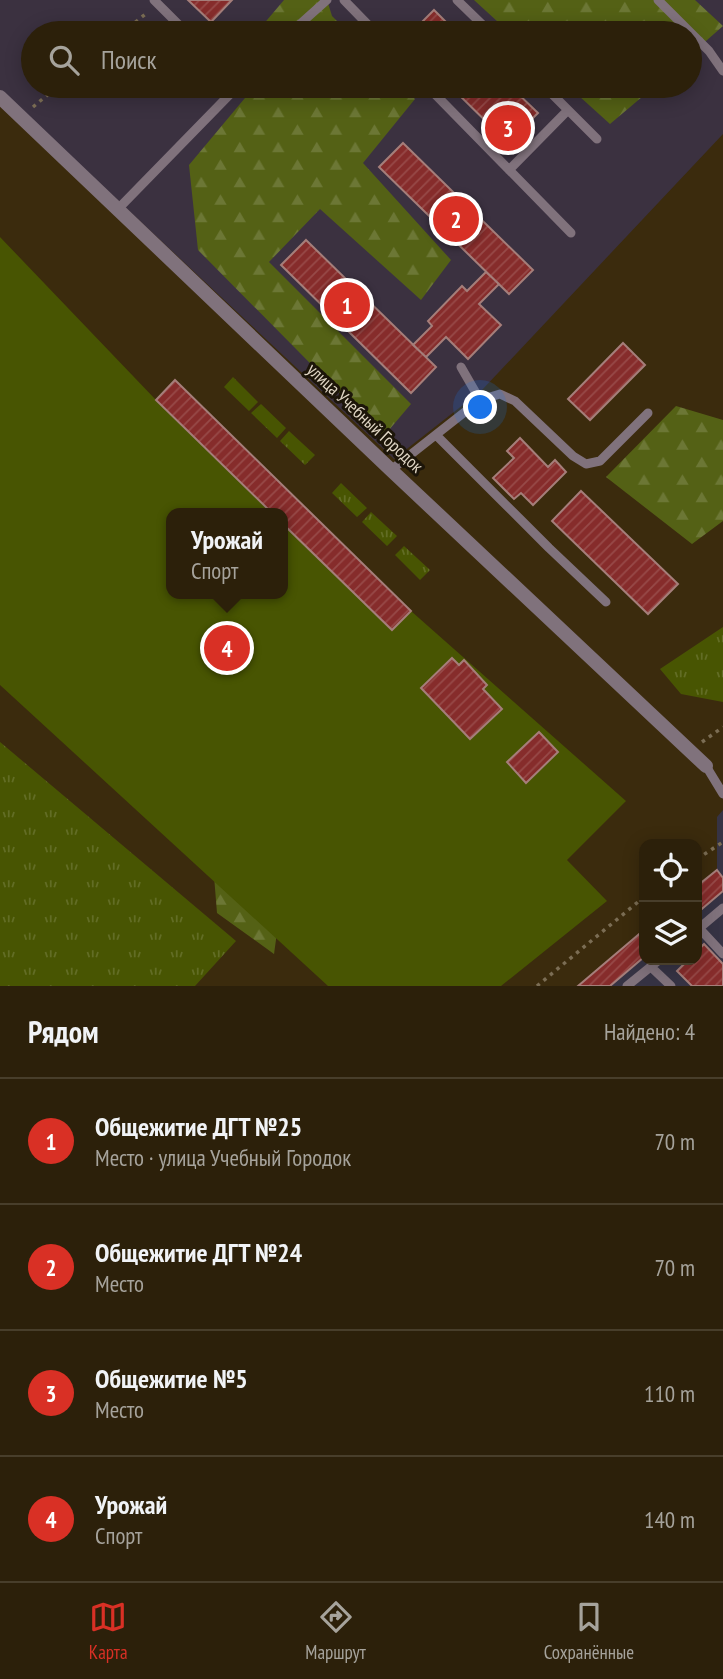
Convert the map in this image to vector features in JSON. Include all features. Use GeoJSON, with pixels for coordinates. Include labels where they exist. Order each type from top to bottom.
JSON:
{"type":"FeatureCollection","features":[{"type":"Feature","properties":{"kind":"street","name":"улица Учебный Городок"},"geometry":{"type":"LineString","coordinates":[[2,101],[21,116],[117,210],[706,766]]}},
{"type":"Feature","properties":{"kind":"lane"},"geometry":{"type":"LineString","coordinates":[[303,21],[327,0]]}},
{"type":"Feature","properties":{"kind":"lane"},"geometry":{"type":"LineString","coordinates":[[344,0],[364,21]]}},
{"type":"Feature","properties":{"kind":"lane"},"geometry":{"type":"LineString","coordinates":[[457,0],[479,21]]}},
{"type":"Feature","properties":{"kind":"lane"},"geometry":{"type":"LineString","coordinates":[[658,0],[679,21]]}},
{"type":"Feature","properties":{"kind":"lane"},"geometry":{"type":"LineString","coordinates":[[156,2],[175,21]]}},
{"type":"Feature","properties":{"kind":"lane"},"geometry":{"type":"LineString","coordinates":[[702,44],[723,71]]}},
{"type":"Feature","properties":{"kind":"lane"},"geometry":{"type":"LineString","coordinates":[[117,210],[226,98]]}},
{"type":"Feature","properties":{"kind":"lane"},"geometry":{"type":"LineString","coordinates":[[439,98],[571,233]]}},
{"type":"Feature","properties":{"kind":"lane"},"geometry":{"type":"LineString","coordinates":[[556,98],[597,139]]}},
{"type":"Feature","properties":{"kind":"lane"},"geometry":{"type":"LineString","coordinates":[[509,170],[568,110]]}},
{"type":"Feature","properties":{"kind":"lane"},"geometry":{"type":"LineString","coordinates":[[461,368],[480,400]]}},
{"type":"Feature","properties":{"kind":"lane"},"geometry":{"type":"LineString","coordinates":[[391,470],[480,400],[500,394],[514,401],[573,456],[586,464],[600,460],[648,413]]}},
{"type":"Feature","properties":{"kind":"lane"},"geometry":{"type":"LineString","coordinates":[[436,435],[606,603]]}},
{"type":"Feature","properties":{"kind":"lane"},"geometry":{"type":"LineString","coordinates":[[706,766],[720,780],[723,793]]}},
{"type":"Feature","properties":{"kind":"lane"},"geometry":{"type":"LineString","coordinates":[[702,926],[723,908]]}},
{"type":"Feature","properties":{"kind":"lane"},"geometry":{"type":"LineString","coordinates":[[702,933],[723,954]]}},
{"type":"Feature","properties":{"kind":"lane"},"geometry":{"type":"LineString","coordinates":[[627,986],[653,965]]}},
{"type":"Feature","properties":{"kind":"lane"},"geometry":{"type":"LineString","coordinates":[[651,967],[671,986]]}},
{"type":"Feature","properties":{"kind":"path"},"geometry":{"type":"LineString","coordinates":[[135,21],[156,2]]}},
{"type":"Feature","properties":{"kind":"path"},"geometry":{"type":"LineString","coordinates":[[21,116],[43,98]]}},
{"type":"Feature","properties":{"kind":"path"},"geometry":{"type":"LineString","coordinates":[[706,766],[702,742],[723,727]]}},
{"type":"Feature","properties":{"kind":"path"},"geometry":{"type":"LineString","coordinates":[[702,856],[723,842]]}},
{"type":"Feature","properties":{"kind":"path"},"geometry":{"type":"LineString","coordinates":[[537,986],[639,901]]}},
{"type":"Feature","properties":{"kind":"shaded area"},"geometry":{"type":"Polygon","coordinates":[[[0,0],[723,0],[723,134],[482,390],[394,459],[0,90],[0,0]]]}},
{"type":"Feature","properties":{"kind":"shaded area"},"geometry":{"type":"Polygon","coordinates":[[[723,810],[723,986],[578,986],[639,934],[639,965],[702,965],[702,882],[717,869],[717,817],[723,810]]]}},
{"type":"Feature","properties":{"kind":"green space"},"geometry":{"type":"Polygon","coordinates":[[[284,0],[327,0],[332,16],[337,21],[266,21],[284,0]]]}},
{"type":"Feature","properties":{"kind":"green space"},"geometry":{"type":"Polygon","coordinates":[[[474,0],[695,0],[723,26],[702,44],[702,21],[497,21],[474,0]]]}},
{"type":"Feature","properties":{"kind":"green space"},"geometry":{"type":"Polygon","coordinates":[[[245,98],[415,99],[363,163],[451,260],[421,300],[320,209],[269,262],[411,404],[383,437],[198,250],[189,165],[245,98]]]}},
{"type":"Feature","properties":{"kind":"green space"},"geometry":{"type":"Polygon","coordinates":[[[581,98],[641,98],[610,124],[581,98]]]}},
{"type":"Feature","properties":{"kind":"green space"},"geometry":{"type":"Polygon","coordinates":[[[0,237],[156,400],[175,380],[411,611],[626,801],[567,860],[607,901],[501,986],[328,986],[0,685],[0,237]]]}},
{"type":"Feature","properties":{"kind":"green space"},"geometry":{"type":"Polygon","coordinates":[[[233,377],[258,402],[249,411],[224,387],[233,377]]]}},
{"type":"Feature","properties":{"kind":"green space"},"geometry":{"type":"Polygon","coordinates":[[[261,404],[286,428],[277,438],[251,413],[261,404]]]}},
{"type":"Feature","properties":{"kind":"green space"},"geometry":{"type":"Polygon","coordinates":[[[676,406],[723,420],[723,521],[692,544],[606,477],[676,406]]]}},
{"type":"Feature","properties":{"kind":"green space"},"geometry":{"type":"Polygon","coordinates":[[[289,431],[315,455],[305,465],[280,441],[289,431]]]}},
{"type":"Feature","properties":{"kind":"green space"},"geometry":{"type":"Polygon","coordinates":[[[341,483],[367,508],[357,517],[332,493],[341,483]]]}},
{"type":"Feature","properties":{"kind":"green space"},"geometry":{"type":"Polygon","coordinates":[[[371,512],[397,536],[387,546],[362,522],[371,512]]]}},
{"type":"Feature","properties":{"kind":"green space"},"geometry":{"type":"Polygon","coordinates":[[[404,546],[430,570],[420,580],[395,555],[404,546]]]}},
{"type":"Feature","properties":{"kind":"green space"},"geometry":{"type":"Polygon","coordinates":[[[723,627],[723,702],[681,694],[660,669],[723,627]]]}},
{"type":"Feature","properties":{"kind":"green space"},"geometry":{"type":"Polygon","coordinates":[[[0,742],[236,941],[195,986],[0,986],[0,742]]]}},
{"type":"Feature","properties":{"kind":"green space"},"geometry":{"type":"Polygon","coordinates":[[[212,851],[283,889],[274,954],[217,913],[212,851]]]}},
{"type":"Feature","properties":{"kind":"building"},"geometry":{"type":"Polygon","coordinates":[[[188,0],[232,0],[212,21],[188,0]]]}},
{"type":"Feature","properties":{"kind":"building"},"geometry":{"type":"Polygon","coordinates":[[[434,10],[445,21],[423,21],[434,10]]]}},
{"type":"Feature","properties":{"kind":"building"},"geometry":{"type":"Polygon","coordinates":[[[462,98],[522,98],[538,113],[508,143],[462,98]]]}},
{"type":"Feature","properties":{"kind":"building"},"geometry":{"type":"Polygon","coordinates":[[[403,143],[533,270],[509,294],[379,167],[403,143]]]}},
{"type":"Feature","properties":{"kind":"building"},"geometry":{"type":"Polygon","coordinates":[[[306,240],[436,367],[411,393],[281,265],[306,240]]]}},
{"type":"Feature","properties":{"kind":"building"},"geometry":{"type":"Polygon","coordinates":[[[486,272],[499,284],[479,304],[501,325],[468,359],[446,337],[426,357],[413,345],[432,326],[428,321],[462,286],[467,291],[486,272]]]}},
{"type":"Feature","properties":{"kind":"building"},"geometry":{"type":"Polygon","coordinates":[[[623,343],[645,365],[590,420],[568,399],[623,343]]]}},
{"type":"Feature","properties":{"kind":"building"},"geometry":{"type":"Polygon","coordinates":[[[175,380],[411,611],[392,630],[288,529],[288,508],[267,508],[156,400],[175,380]]]}},
{"type":"Feature","properties":{"kind":"building"},"geometry":{"type":"Polygon","coordinates":[[[520,438],[548,467],[555,460],[566,472],[533,505],[521,493],[514,499],[493,478],[514,458],[507,451],[520,438]]]}},
{"type":"Feature","properties":{"kind":"building"},"geometry":{"type":"Polygon","coordinates":[[[581,491],[678,584],[648,614],[552,521],[581,491]]]}},
{"type":"Feature","properties":{"kind":"building"},"geometry":{"type":"Polygon","coordinates":[[[452,658],[459,665],[464,660],[487,685],[483,689],[502,709],[470,739],[421,688],[452,658]]]}},
{"type":"Feature","properties":{"kind":"building"},"geometry":{"type":"Polygon","coordinates":[[[539,732],[558,752],[526,783],[507,762],[539,732]]]}},
{"type":"Feature","properties":{"kind":"building"},"geometry":{"type":"Polygon","coordinates":[[[717,870],[723,878],[723,891],[702,909],[702,902],[702,882],[717,870]]]}},
{"type":"Feature","properties":{"kind":"building"},"geometry":{"type":"Polygon","coordinates":[[[639,934],[639,961],[610,986],[578,986],[639,934]]]}},
{"type":"Feature","properties":{"kind":"building"},"geometry":{"type":"Polygon","coordinates":[[[704,944],[723,964],[723,986],[692,986],[677,971],[683,965],[702,965],[704,944]]]}},
{"type":"Feature","properties":{"kind":"place","name":"Общежитие №5"},"geometry":{"type":"Point","coordinates":[508,128]}},
{"type":"Feature","properties":{"kind":"place","name":"Общежитие ДГТ №24"},"geometry":{"type":"Point","coordinates":[456,219]}},
{"type":"Feature","properties":{"kind":"place","name":"Общежитие ДГТ №25"},"geometry":{"type":"Point","coordinates":[347,305]}},
{"type":"Feature","properties":{"kind":"place","name":"Урожай"},"geometry":{"type":"Point","coordinates":[227,648]}}]}
